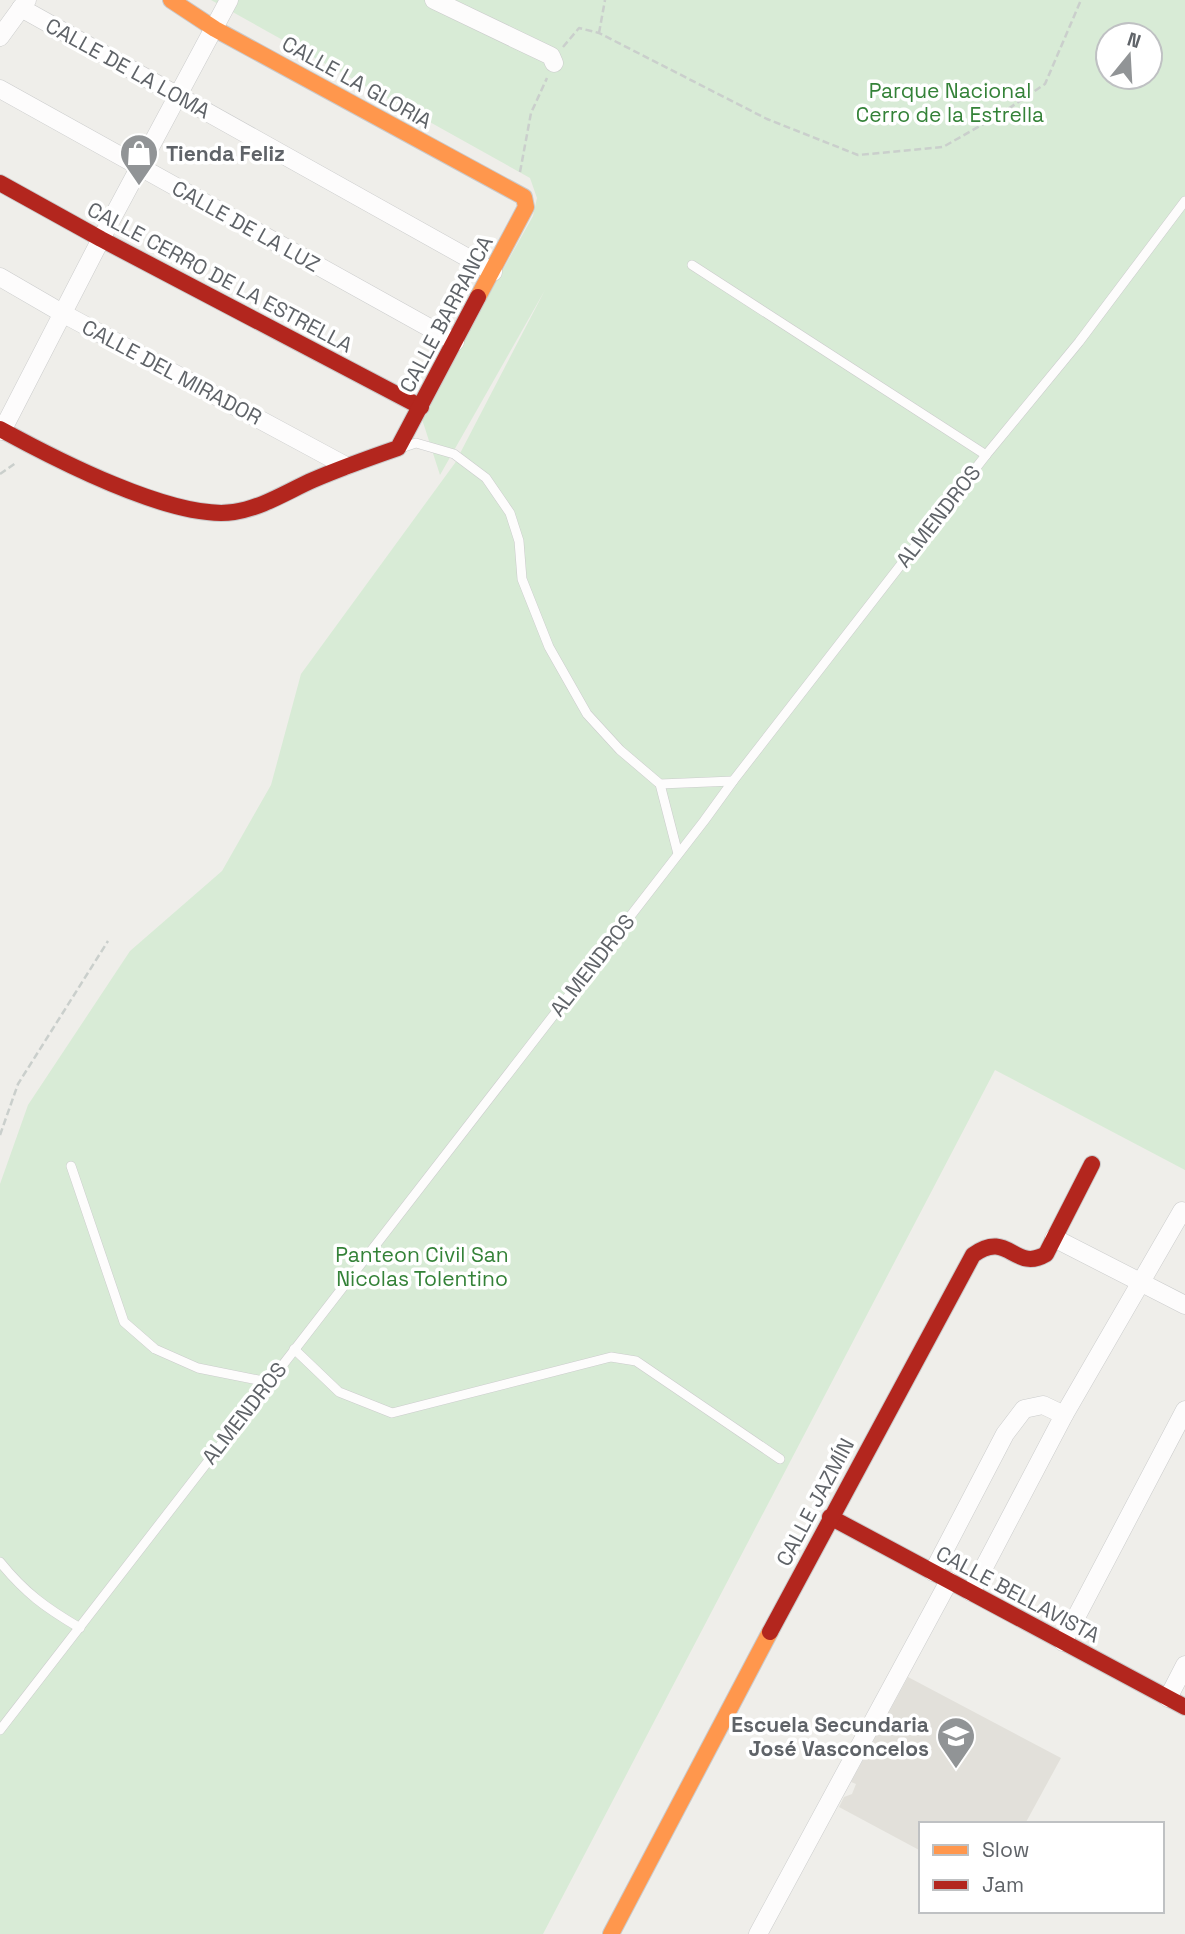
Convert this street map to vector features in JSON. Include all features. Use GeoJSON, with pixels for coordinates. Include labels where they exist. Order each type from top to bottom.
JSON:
{"type":"FeatureCollection","features":[{"type":"Feature","properties":{"kind":"street","name":"CALLE LA GLORIA"},"geometry":{"type":"LineString","coordinates":[[171,0],[215,29],[523,196]]}},
{"type":"Feature","properties":{"kind":"street"},"geometry":{"type":"LineString","coordinates":[[229,0],[1,430],[123,488],[155,500],[198,511],[232,513],[346,466],[398,449]]}},
{"type":"Feature","properties":{"kind":"street"},"geometry":{"type":"LineString","coordinates":[[434,0],[551,56],[554,63]]}},
{"type":"Feature","properties":{"kind":"street"},"geometry":{"type":"LineString","coordinates":[[0,37],[24,4]]}},
{"type":"Feature","properties":{"kind":"street","name":"CALLE DE LA LOMA"},"geometry":{"type":"LineString","coordinates":[[24,4],[177,96],[493,272]]}},
{"type":"Feature","properties":{"kind":"street","name":"CALLE DE LA LUZ"},"geometry":{"type":"LineString","coordinates":[[0,89],[455,342]]}},
{"type":"Feature","properties":{"kind":"street","name":"CALLE CERRO DE LA ESTRELLA"},"geometry":{"type":"LineString","coordinates":[[0,183],[421,407]]}},
{"type":"Feature","properties":{"kind":"street","name":"CALLE BARRANCA"},"geometry":{"type":"LineString","coordinates":[[398,449],[526,207],[523,196]]}},
{"type":"Feature","properties":{"kind":"street","name":"CALLE DEL MIRADOR"},"geometry":{"type":"LineString","coordinates":[[0,277],[346,466]]}},
{"type":"Feature","properties":{"kind":"street","name":"CALLE JAZMÍN"},"geometry":{"type":"LineString","coordinates":[[611,1934],[973,1255],[983,1246],[995,1244],[1031,1261],[1038,1261],[1046,1254],[1092,1164]]}},
{"type":"Feature","properties":{"kind":"street"},"geometry":{"type":"LineString","coordinates":[[971,1592],[1064,1415],[1182,1211]]}},
{"type":"Feature","properties":{"kind":"street"},"geometry":{"type":"LineString","coordinates":[[1054,1238],[1185,1305]]}},
{"type":"Feature","properties":{"kind":"street"},"geometry":{"type":"LineString","coordinates":[[758,1934],[941,1576],[1005,1434],[1024,1409],[1043,1405],[1064,1415]]}},
{"type":"Feature","properties":{"kind":"street"},"geometry":{"type":"LineString","coordinates":[[1063,1642],[1185,1410]]}},
{"type":"Feature","properties":{"kind":"street","name":"CALLE BELLAVISTA"},"geometry":{"type":"LineString","coordinates":[[831,1517],[1185,1707]]}},
{"type":"Feature","properties":{"kind":"street"},"geometry":{"type":"LineString","coordinates":[[1168,1698],[1185,1665]]}},
{"type":"Feature","properties":{"kind":"lane","name":"ALMENDROS"},"geometry":{"type":"LineString","coordinates":[[0,1730],[986,455],[1079,342],[1185,201]]}},
{"type":"Feature","properties":{"kind":"lane"},"geometry":{"type":"LineString","coordinates":[[692,265],[986,455]]}},
{"type":"Feature","properties":{"kind":"lane"},"geometry":{"type":"LineString","coordinates":[[398,449],[416,443],[454,454],[486,478],[510,513],[519,541],[522,579],[549,647],[587,714],[620,750],[660,784],[678,854]]}},
{"type":"Feature","properties":{"kind":"lane"},"geometry":{"type":"LineString","coordinates":[[660,784],[733,781]]}},
{"type":"Feature","properties":{"kind":"lane"},"geometry":{"type":"LineString","coordinates":[[71,1166],[124,1322],[155,1349],[198,1368],[268,1382]]}},
{"type":"Feature","properties":{"kind":"lane"},"geometry":{"type":"LineString","coordinates":[[294,1349],[339,1392],[392,1413],[611,1357],[636,1361],[780,1459]]}},
{"type":"Feature","properties":{"kind":"lane"},"geometry":{"type":"LineString","coordinates":[[0,1562],[14,1580],[44,1607],[80,1628]]}},
{"type":"Feature","properties":{"kind":"path"},"geometry":{"type":"LineString","coordinates":[[599,33],[605,0]]}},
{"type":"Feature","properties":{"kind":"path"},"geometry":{"type":"LineString","coordinates":[[523,196],[519,184],[520,172],[531,113],[554,63],[579,27],[599,33],[767,119],[858,155],[943,147],[999,116],[1045,84],[1081,0]]}},
{"type":"Feature","properties":{"kind":"path"},"geometry":{"type":"LineString","coordinates":[[0,1135],[18,1084],[108,941]]}},
{"type":"Feature","properties":{"kind":"shaded area","name":"Escuela Secundaria José Vasconcelos"},"geometry":{"type":"Polygon","coordinates":[[[908,1677],[1061,1758],[1026,1822],[919,1822],[919,1850],[839,1807],[844,1797],[852,1794],[856,1784],[851,1782],[908,1677]]]}},
{"type":"Feature","properties":{"kind":"green space","name":"Panteon Civil San Nicolas Tolentino"},"geometry":{"type":"Polygon","coordinates":[[[211,0],[1185,0],[1185,1170],[995,1070],[543,1934],[0,1934],[0,1184],[28,1105],[130,951],[222,871],[271,785],[301,674],[455,463],[545,290],[440,475],[421,416],[533,216],[537,198],[530,178],[211,0]]]}},
{"type":"Feature","properties":{"kind":"traffic: slow"},"geometry":{"type":"LineString","coordinates":[[171,0],[215,29],[524,197],[526,207],[478,297]]}},
{"type":"Feature","properties":{"kind":"traffic: slow"},"geometry":{"type":"LineString","coordinates":[[611,1934],[770,1632]]}},
{"type":"Feature","properties":{"kind":"traffic: jam"},"geometry":{"type":"LineString","coordinates":[[0,183],[421,407]]}},
{"type":"Feature","properties":{"kind":"traffic: jam"},"geometry":{"type":"LineString","coordinates":[[0,429],[114,485],[148,497],[209,512],[244,510],[334,471],[398,448],[478,297]]}},
{"type":"Feature","properties":{"kind":"traffic: jam"},"geometry":{"type":"LineString","coordinates":[[770,1632],[973,1255],[985,1248],[995,1247],[1026,1259],[1046,1254],[1092,1164]]}},
{"type":"Feature","properties":{"kind":"traffic: jam"},"geometry":{"type":"LineString","coordinates":[[830,1517],[1185,1707]]}},
{"type":"Feature","properties":{"kind":"place","name":"Tienda Feliz"},"geometry":{"type":"Point","coordinates":[139,187]}},
{"type":"Feature","properties":{"kind":"place","name":"Escuela Secundaria José Vasconcelos"},"geometry":{"type":"Point","coordinates":[956,1770]}},
{"type":"Feature","properties":{"kind":"park label","name":"Parque Nacional Cerro de la Estrella"},"geometry":{"type":"Point","coordinates":[950,102]}}]}
